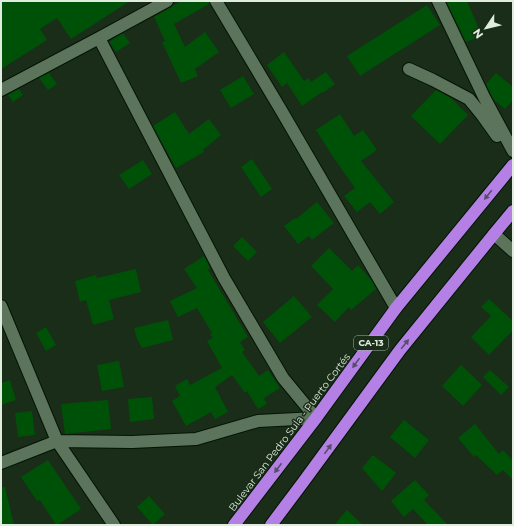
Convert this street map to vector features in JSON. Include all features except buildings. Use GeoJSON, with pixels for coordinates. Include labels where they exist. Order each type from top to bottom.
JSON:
{"type":"FeatureCollection","features":[{"type":"Feature","properties":{"kind":"highway","name":"Bulevar San Pedro Sula - Puerto Cortés"},"geometry":{"type":"LineString","coordinates":[[234,525],[316,418],[396,308],[513,164]]}},
{"type":"Feature","properties":{"kind":"highway","name":"CA-13"},"geometry":{"type":"LineString","coordinates":[[271,525],[400,350],[513,211]]}},
{"type":"Feature","properties":{"kind":"street"},"geometry":{"type":"LineString","coordinates":[[1,90],[167,1]]}},
{"type":"Feature","properties":{"kind":"street"},"geometry":{"type":"LineString","coordinates":[[216,1],[396,308]]}},
{"type":"Feature","properties":{"kind":"street"},"geometry":{"type":"LineString","coordinates":[[438,1],[484,97],[513,151]]}},
{"type":"Feature","properties":{"kind":"street"},"geometry":{"type":"LineString","coordinates":[[99,38],[224,278],[283,378],[316,418]]}},
{"type":"Feature","properties":{"kind":"street"},"geometry":{"type":"LineString","coordinates":[[409,69],[469,99],[497,135],[513,164]]}},
{"type":"Feature","properties":{"kind":"street"},"geometry":{"type":"LineString","coordinates":[[494,234],[513,251]]}},
{"type":"Feature","properties":{"kind":"street"},"geometry":{"type":"LineString","coordinates":[[1,306],[57,441],[114,525]]}},
{"type":"Feature","properties":{"kind":"street"},"geometry":{"type":"LineString","coordinates":[[1,462],[57,441],[132,442],[196,439],[258,421],[316,418]]}}]}
